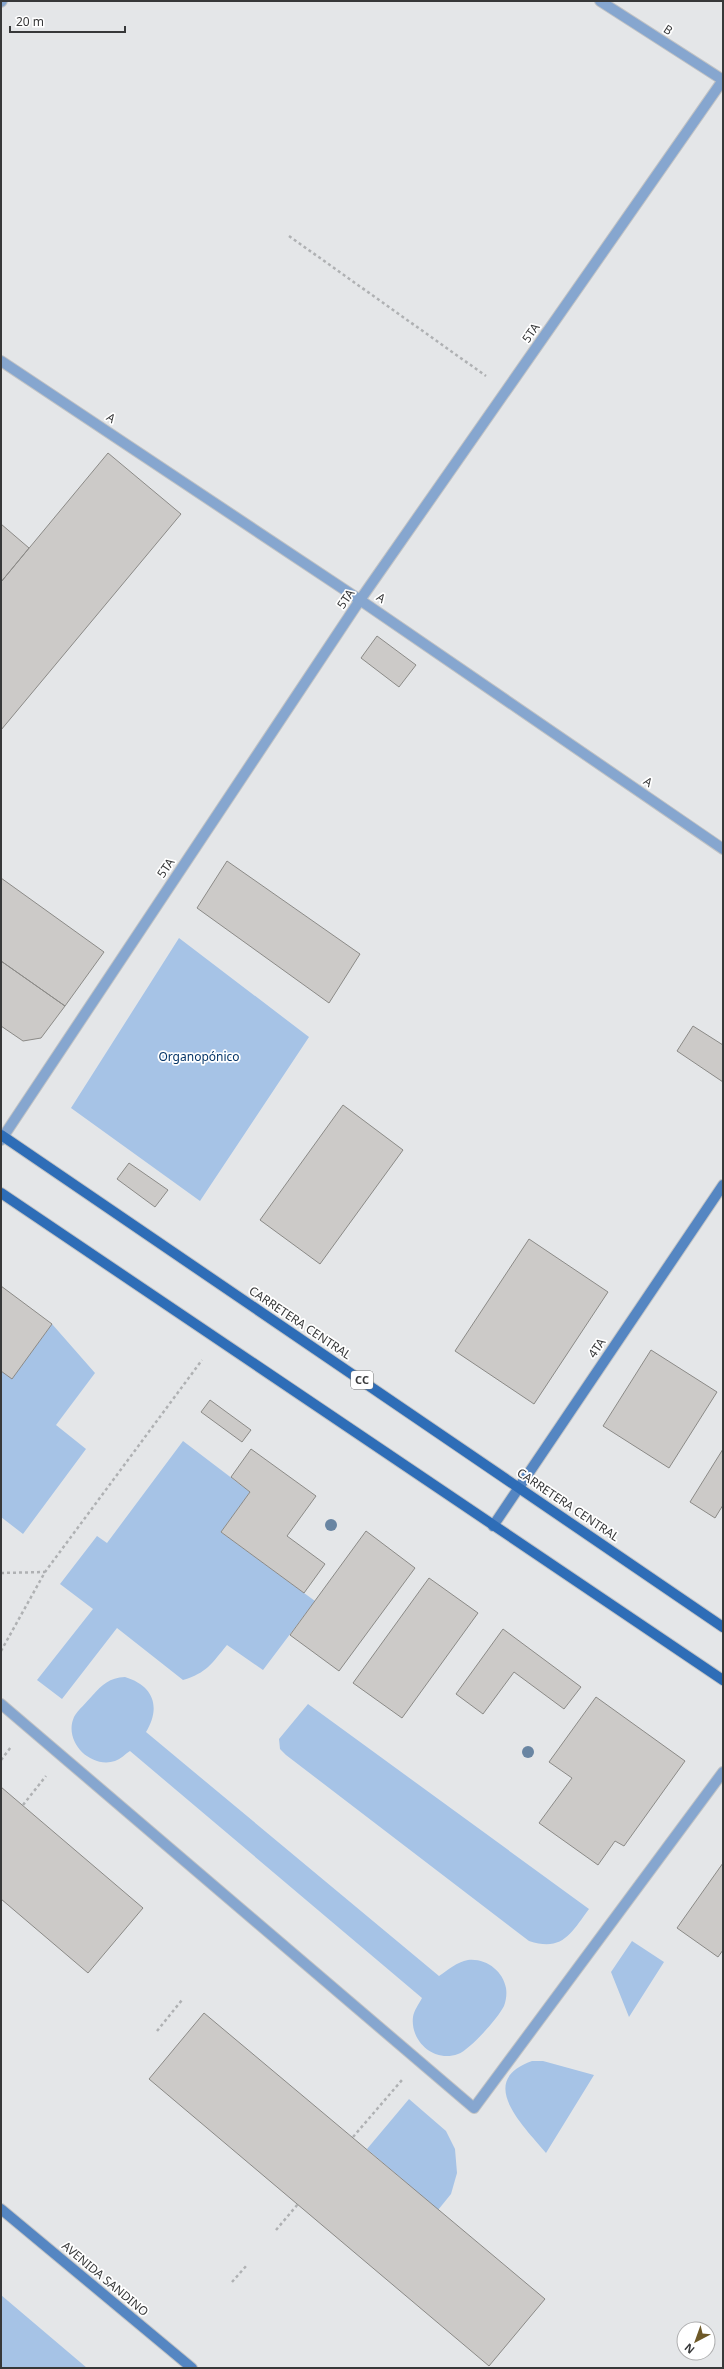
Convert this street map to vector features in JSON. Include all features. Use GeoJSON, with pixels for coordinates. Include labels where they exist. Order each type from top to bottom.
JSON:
{"type":"FeatureCollection","features":[{"type":"Feature","properties":{"kind":"main road","name":"CARRETERA CENTRAL"},"geometry":{"type":"LineString","coordinates":[[2,1137],[723,1627]]}},
{"type":"Feature","properties":{"kind":"main road"},"geometry":{"type":"LineString","coordinates":[[1,1193],[723,1680]]}},
{"type":"Feature","properties":{"kind":"street","name":"B"},"geometry":{"type":"LineString","coordinates":[[600,1],[723,80]]}},
{"type":"Feature","properties":{"kind":"street","name":"5TA"},"geometry":{"type":"LineString","coordinates":[[2,1137],[360,600],[723,80]]}},
{"type":"Feature","properties":{"kind":"street","name":"A"},"geometry":{"type":"LineString","coordinates":[[1,361],[360,600],[723,849]]}},
{"type":"Feature","properties":{"kind":"street","name":"4TA"},"geometry":{"type":"LineString","coordinates":[[493,1526],[723,1185]]}},
{"type":"Feature","properties":{"kind":"street"},"geometry":{"type":"LineString","coordinates":[[1,1704],[474,2108],[723,1772]]}},
{"type":"Feature","properties":{"kind":"street","name":"AVENIDA SANDINO"},"geometry":{"type":"LineString","coordinates":[[1,2209],[192,2368]]}},
{"type":"Feature","properties":{"kind":"path"},"geometry":{"type":"LineString","coordinates":[[289,236],[506,391]]}},
{"type":"Feature","properties":{"kind":"path"},"geometry":{"type":"LineString","coordinates":[[1,1651],[45,1572],[187,1382]]}},
{"type":"Feature","properties":{"kind":"path"},"geometry":{"type":"LineString","coordinates":[[1,1573],[45,1572]]}},
{"type":"Feature","properties":{"kind":"path"},"geometry":{"type":"LineString","coordinates":[[1,1760],[11,1748]]}},
{"type":"Feature","properties":{"kind":"path"},"geometry":{"type":"LineString","coordinates":[[23,1805],[62,1757]]}},
{"type":"Feature","properties":{"kind":"path"},"geometry":{"type":"LineString","coordinates":[[157,2030],[182,2000]]}},
{"type":"Feature","properties":{"kind":"path"},"geometry":{"type":"LineString","coordinates":[[353,2137],[418,2060]]}},
{"type":"Feature","properties":{"kind":"path"},"geometry":{"type":"LineString","coordinates":[[276,2230],[298,2204]]}},
{"type":"Feature","properties":{"kind":"path"},"geometry":{"type":"LineString","coordinates":[[232,2282],[246,2265]]}},
{"type":"Feature","properties":{"kind":"green space","name":"Organopónico"},"geometry":{"type":"Polygon","coordinates":[[[179,938],[309,1037],[200,1201],[71,1108],[179,938]]]}},
{"type":"Feature","properties":{"kind":"green space"},"geometry":{"type":"Polygon","coordinates":[[[52,1324],[95,1373],[56,1425],[86,1449],[23,1534],[1,1517],[1,1371],[12,1378],[52,1324]]]}},
{"type":"Feature","properties":{"kind":"green space"},"geometry":{"type":"Polygon","coordinates":[[[183,1441],[250,1492],[221,1532],[315,1601],[263,1670],[227,1645],[204,1671],[183,1680],[117,1628],[62,1699],[37,1680],[93,1609],[60,1584],[97,1536],[107,1543],[183,1441]]]}},
{"type":"Feature","properties":{"kind":"green space"},"geometry":{"type":"Polygon","coordinates":[[[125,1677],[143,1686],[152,1698],[154,1706],[153,1714],[151,1723],[146,1732],[439,1976],[456,1964],[468,1960],[487,1963],[497,1971],[506,1988],[505,2004],[496,2018],[476,2040],[458,2054],[449,2056],[432,2053],[425,2048],[415,2034],[413,2026],[415,2009],[422,1998],[130,1751],[115,1761],[106,1762],[97,1761],[81,1751],[72,1736],[74,1717],[103,1685],[110,1680],[125,1677]]]}},
{"type":"Feature","properties":{"kind":"green space"},"geometry":{"type":"Polygon","coordinates":[[[308,1704],[589,1909],[577,1926],[571,1933],[558,1942],[541,1944],[529,1941],[286,1755],[280,1749],[279,1739],[308,1704]]]}},
{"type":"Feature","properties":{"kind":"green space"},"geometry":{"type":"Polygon","coordinates":[[[632,1941],[664,1962],[629,2017],[611,1972],[632,1941]]]}},
{"type":"Feature","properties":{"kind":"green space"},"geometry":{"type":"Polygon","coordinates":[[[532,2061],[543,2061],[594,2075],[546,2153],[517,2117],[509,2104],[506,2092],[507,2080],[515,2070],[532,2061]]]}},
{"type":"Feature","properties":{"kind":"green space"},"geometry":{"type":"Polygon","coordinates":[[[409,2099],[446,2131],[455,2149],[457,2173],[451,2194],[438,2210],[367,2149],[409,2099]]]}},
{"type":"Feature","properties":{"kind":"green space"},"geometry":{"type":"Polygon","coordinates":[[[1,2295],[87,2368],[1,2368],[1,2295]]]}},
{"type":"Feature","properties":{"kind":"building"},"geometry":{"type":"Polygon","coordinates":[[[108,453],[181,514],[1,730],[1,582],[108,453]]]}},
{"type":"Feature","properties":{"kind":"building"},"geometry":{"type":"Polygon","coordinates":[[[1,524],[29,548],[1,582],[1,524]]]}},
{"type":"Feature","properties":{"kind":"building"},"geometry":{"type":"Polygon","coordinates":[[[377,636],[416,665],[399,687],[361,658],[377,636]]]}},
{"type":"Feature","properties":{"kind":"building"},"geometry":{"type":"Polygon","coordinates":[[[227,861],[360,954],[329,1003],[197,908],[227,861]]]}},
{"type":"Feature","properties":{"kind":"building"},"geometry":{"type":"Polygon","coordinates":[[[1,878],[104,952],[65,1006],[1,961],[1,878]]]}},
{"type":"Feature","properties":{"kind":"building"},"geometry":{"type":"Polygon","coordinates":[[[1,961],[65,1006],[41,1038],[23,1041],[1,1026],[1,961]]]}},
{"type":"Feature","properties":{"kind":"building"},"geometry":{"type":"Polygon","coordinates":[[[693,1026],[723,1045],[723,1082],[677,1051],[693,1026]]]}},
{"type":"Feature","properties":{"kind":"building"},"geometry":{"type":"Polygon","coordinates":[[[343,1105],[403,1150],[320,1264],[260,1220],[343,1105]]]}},
{"type":"Feature","properties":{"kind":"building"},"geometry":{"type":"Polygon","coordinates":[[[129,1163],[168,1190],[155,1207],[117,1179],[129,1163]]]}},
{"type":"Feature","properties":{"kind":"building"},"geometry":{"type":"Polygon","coordinates":[[[529,1239],[608,1292],[534,1404],[455,1351],[529,1239]]]}},
{"type":"Feature","properties":{"kind":"building"},"geometry":{"type":"Polygon","coordinates":[[[1,1286],[52,1324],[12,1379],[1,1371],[1,1286]]]}},
{"type":"Feature","properties":{"kind":"building"},"geometry":{"type":"Polygon","coordinates":[[[651,1350],[717,1392],[669,1468],[603,1426],[651,1350]]]}},
{"type":"Feature","properties":{"kind":"building"},"geometry":{"type":"Polygon","coordinates":[[[210,1400],[251,1430],[242,1442],[201,1412],[210,1400]]]}},
{"type":"Feature","properties":{"kind":"building"},"geometry":{"type":"Polygon","coordinates":[[[251,1449],[316,1496],[287,1536],[325,1564],[304,1593],[221,1532],[250,1492],[231,1477],[251,1449]]]}},
{"type":"Feature","properties":{"kind":"building"},"geometry":{"type":"Polygon","coordinates":[[[723,1449],[723,1505],[715,1518],[690,1502],[723,1449]]]}},
{"type":"Feature","properties":{"kind":"building"},"geometry":{"type":"Polygon","coordinates":[[[366,1531],[415,1568],[339,1671],[290,1635],[366,1531]]]}},
{"type":"Feature","properties":{"kind":"building"},"geometry":{"type":"Polygon","coordinates":[[[429,1578],[478,1613],[402,1718],[353,1683],[429,1578]]]}},
{"type":"Feature","properties":{"kind":"building"},"geometry":{"type":"Polygon","coordinates":[[[503,1629],[581,1687],[564,1709],[514,1672],[483,1714],[456,1694],[503,1629]]]}},
{"type":"Feature","properties":{"kind":"building"},"geometry":{"type":"Polygon","coordinates":[[[596,1697],[685,1761],[624,1846],[615,1841],[598,1865],[539,1823],[572,1778],[549,1762],[596,1697]]]}},
{"type":"Feature","properties":{"kind":"building"},"geometry":{"type":"Polygon","coordinates":[[[1,1787],[143,1908],[88,1973],[1,1899],[1,1787]]]}},
{"type":"Feature","properties":{"kind":"building"},"geometry":{"type":"Polygon","coordinates":[[[723,1863],[723,1950],[718,1957],[677,1928],[723,1863]]]}},
{"type":"Feature","properties":{"kind":"building"},"geometry":{"type":"Polygon","coordinates":[[[204,2013],[545,2299],[489,2366],[149,2079],[204,2013]]]}}]}
